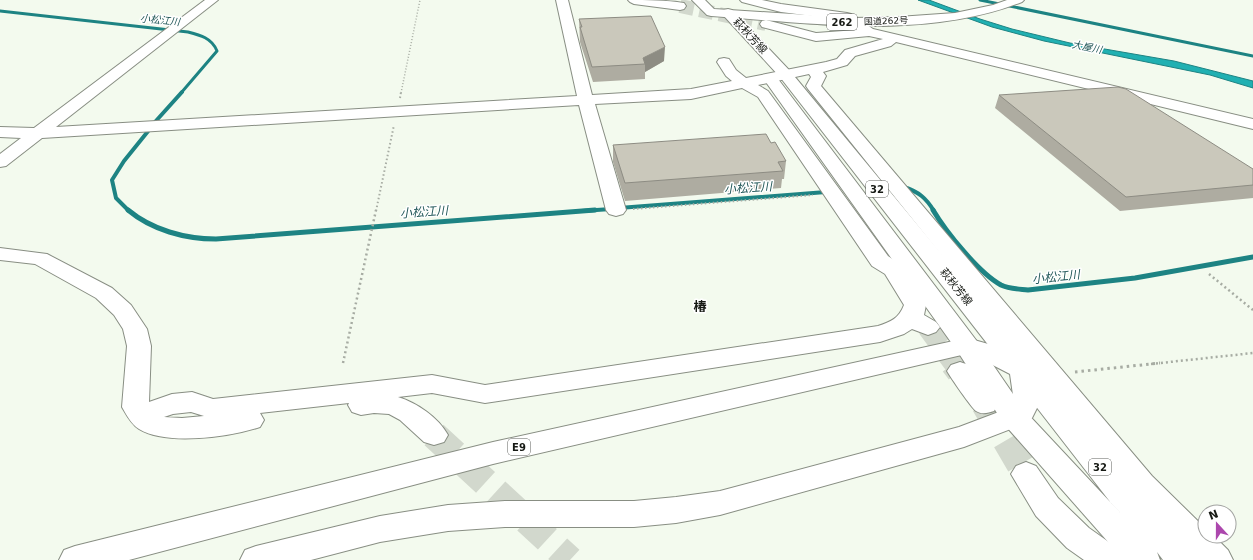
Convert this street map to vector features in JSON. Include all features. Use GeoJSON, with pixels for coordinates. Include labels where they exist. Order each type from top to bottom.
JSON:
{"type":"FeatureCollection","features":[{"type":"Feature","properties":{"kind":"main road"},"geometry":{"type":"LineString","coordinates":[[0,162],[212,0]]}},
{"type":"Feature","properties":{"kind":"main road"},"geometry":{"type":"LineString","coordinates":[[562,0],[586,101],[616,210]]}},
{"type":"Feature","properties":{"kind":"main road"},"geometry":{"type":"LineString","coordinates":[[634,0],[680,6]]}},
{"type":"Feature","properties":{"kind":"main road"},"geometry":{"type":"LineString","coordinates":[[746,0],[781,8],[847,17],[869,32],[1253,124]]}},
{"type":"Feature","properties":{"kind":"main road","name":"国道262号"},"geometry":{"type":"LineString","coordinates":[[712,6],[854,22],[956,17],[996,8],[1018,0]]}},
{"type":"Feature","properties":{"kind":"main road","name":"萩秋芳線"},"geometry":{"type":"LineString","coordinates":[[712,6],[777,76],[1022,369],[1122,494],[1184,560]]}},
{"type":"Feature","properties":{"kind":"main road"},"geometry":{"type":"LineString","coordinates":[[766,24],[816,36],[839,36],[869,32]]}},
{"type":"Feature","properties":{"kind":"main road"},"geometry":{"type":"LineString","coordinates":[[0,132],[39,133],[691,94],[842,62],[850,54],[865,48],[886,43],[894,38]]}},
{"type":"Feature","properties":{"kind":"main road"},"geometry":{"type":"LineString","coordinates":[[141,414],[172,404],[192,402],[213,409],[432,384],[485,394],[880,334],[919,322],[915,305],[893,270],[880,261],[763,94],[743,83],[726,67],[724,62]]}},
{"type":"Feature","properties":{"kind":"main road"},"geometry":{"type":"LineString","coordinates":[[812,69],[819,76],[813,86],[1051,375],[1142,484],[1217,560]]}},
{"type":"Feature","properties":{"kind":"main road","name":"萩秋芳線"},"geometry":{"type":"LineString","coordinates":[[777,76],[964,358],[1014,417],[1144,560]]}},
{"type":"Feature","properties":{"kind":"main road"},"geometry":{"type":"LineString","coordinates":[[1134,96],[1173,122]]}},
{"type":"Feature","properties":{"kind":"main road"},"geometry":{"type":"LineString","coordinates":[[0,254],[40,258],[104,294],[123,310],[135,329],[138,346],[135,407],[148,422],[169,428],[196,427],[371,403],[394,404],[410,413],[434,435]]}},
{"type":"Feature","properties":{"kind":"main road"},"geometry":{"type":"LineString","coordinates":[[256,560],[380,529],[448,518],[505,514],[634,514],[676,510],[720,503],[964,436],[1014,417],[1023,411],[1027,402],[1022,369],[990,353],[964,358],[986,404]]}},
{"type":"Feature","properties":{"kind":"main road","name":"E9"},"geometry":{"type":"LineString","coordinates":[[75,560],[493,452],[964,358]]}},
{"type":"Feature","properties":{"kind":"main road"},"geometry":{"type":"LineString","coordinates":[[1026,474],[1048,507],[1078,538],[1109,560]]}},
{"type":"Feature","properties":{"kind":"path"},"geometry":{"type":"LineString","coordinates":[[343,363],[420,0]]}},
{"type":"Feature","properties":{"kind":"path"},"geometry":{"type":"LineString","coordinates":[[616,210],[832,194]]}},
{"type":"Feature","properties":{"kind":"path"},"geometry":{"type":"LineString","coordinates":[[1209,274],[1253,310]]}},
{"type":"Feature","properties":{"kind":"path"},"geometry":{"type":"LineString","coordinates":[[1051,375],[1253,353]]}},
{"type":"Feature","properties":{"kind":"water","name":"大屋川"},"geometry":{"type":"Polygon","coordinates":[[[918,0],[929,0],[1012,29],[1070,43],[1174,61],[1253,81],[1253,88],[1210,75],[1044,41],[992,27],[918,0]]]}},
{"type":"Feature","properties":{"kind":"building"},"geometry":{"type":"Polygon","coordinates":[[[651,16],[665,47],[643,58],[645,64],[592,67],[579,19],[651,16]]]}},
{"type":"Feature","properties":{"kind":"building"},"geometry":{"type":"Polygon","coordinates":[[[1118,87],[1126,89],[1253,169],[1253,185],[1126,197],[999,95],[1118,87]]]}},
{"type":"Feature","properties":{"kind":"building"},"geometry":{"type":"Polygon","coordinates":[[[766,134],[771,143],[775,142],[786,161],[778,162],[783,171],[625,183],[613,145],[766,134]]]}},
{"type":"Feature","properties":{"kind":"waterway"},"geometry":{"type":"LineString","coordinates":[[980,0],[1253,56]]}},
{"type":"Feature","properties":{"kind":"waterway","name":"小松江川"},"geometry":{"type":"LineString","coordinates":[[0,11],[188,32],[201,36],[209,40],[217,51],[181,93]]}},
{"type":"Feature","properties":{"kind":"waterway","name":"小松江川"},"geometry":{"type":"LineString","coordinates":[[155,122],[182,92]]}},
{"type":"Feature","properties":{"kind":"waterway","name":"小松江川"},"geometry":{"type":"LineString","coordinates":[[128,210],[116,198],[112,180],[124,161],[149,130]]}},
{"type":"Feature","properties":{"kind":"waterway","name":"小松江川"},"geometry":{"type":"LineString","coordinates":[[904,187],[922,196],[934,211]]}},
{"type":"Feature","properties":{"kind":"waterway","name":"小松江川"},"geometry":{"type":"LineString","coordinates":[[619,208],[826,192]]}},
{"type":"Feature","properties":{"kind":"waterway","name":"小松江川"},"geometry":{"type":"LineString","coordinates":[[582,211],[611,209]]}},
{"type":"Feature","properties":{"kind":"waterway","name":"小松江川"},"geometry":{"type":"LineString","coordinates":[[128,210],[137,217],[158,228],[181,235],[204,239],[595,210]]}},
{"type":"Feature","properties":{"kind":"waterway","name":"小松江川"},"geometry":{"type":"LineString","coordinates":[[933,210],[954,240],[973,262],[1001,285],[1014,289],[1028,290],[1135,278],[1253,257]]}},
{"type":"Feature","properties":{"kind":"tunnel"},"geometry":{"type":"LineString","coordinates":[[680,6],[766,24]]}},
{"type":"Feature","properties":{"kind":"tunnel"},"geometry":{"type":"LineString","coordinates":[[928,327],[955,364]]}},
{"type":"Feature","properties":{"kind":"tunnel"},"geometry":{"type":"LineString","coordinates":[[954,363],[960,371]]}},
{"type":"Feature","properties":{"kind":"tunnel"},"geometry":{"type":"LineString","coordinates":[[985,404],[1026,474]]}},
{"type":"Feature","properties":{"kind":"tunnel"},"geometry":{"type":"LineString","coordinates":[[434,435],[570,560]]}},
{"type":"Feature","properties":{"kind":"district","name":"椿"},"geometry":{"type":"Point","coordinates":[700,306]}}]}
